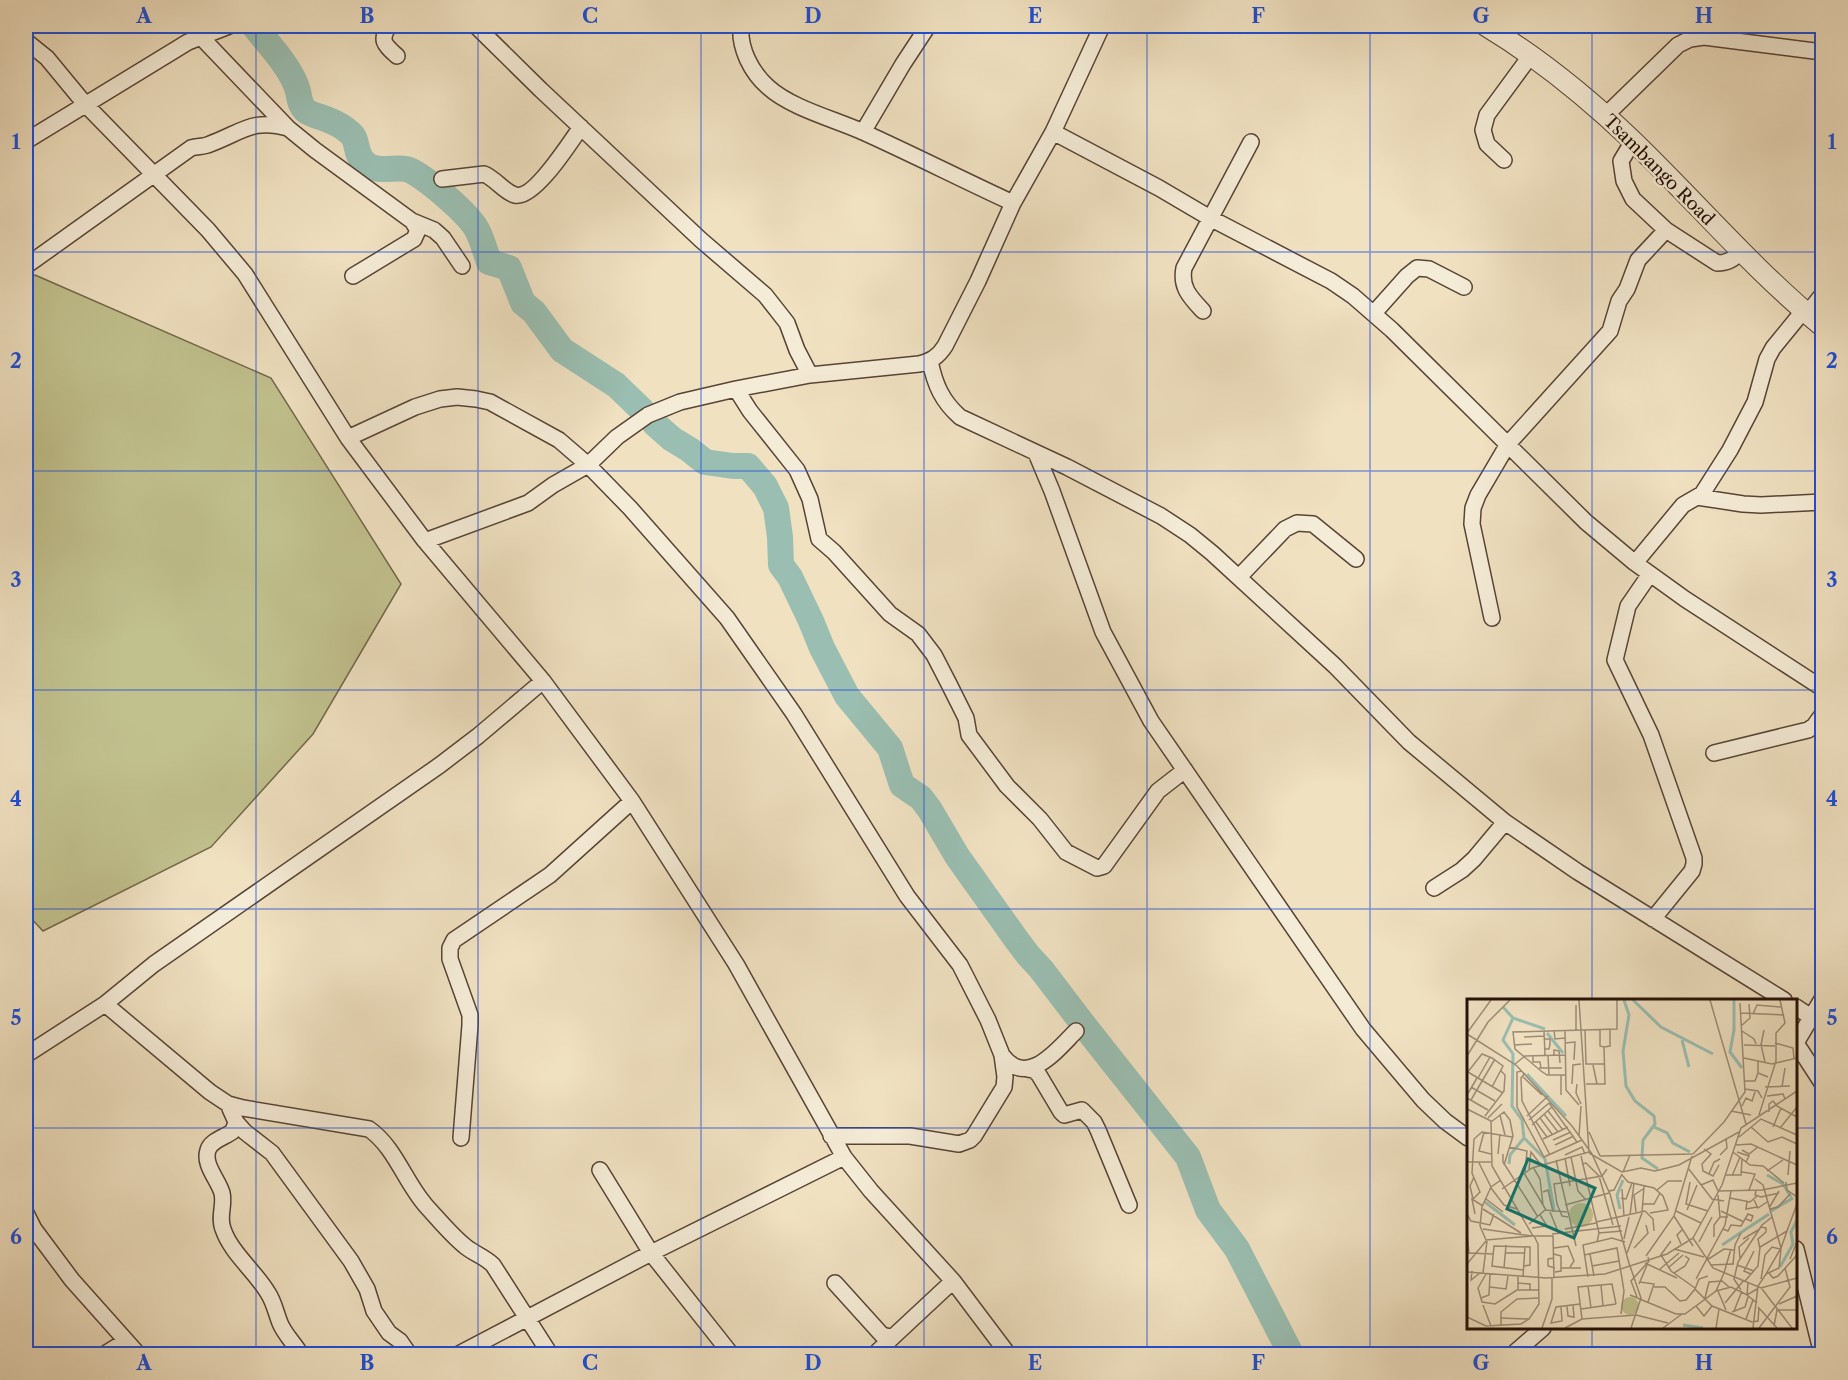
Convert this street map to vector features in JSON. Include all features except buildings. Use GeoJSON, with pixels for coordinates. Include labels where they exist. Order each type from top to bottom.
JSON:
{"type":"FeatureCollection","features":[{"type":"Feature","properties":{"kind":"street"},"geometry":{"type":"LineString","coordinates":[[26,141],[205,32],[229,26]]}},
{"type":"Feature","properties":{"kind":"street"},"geometry":{"type":"LineString","coordinates":[[389,26],[384,33],[383,40],[397,56]]}},
{"type":"Feature","properties":{"kind":"street"},"geometry":{"type":"LineString","coordinates":[[476,26],[701,240],[765,295],[787,323],[810,375]]}},
{"type":"Feature","properties":{"kind":"street"},"geometry":{"type":"LineString","coordinates":[[741,26],[743,49],[758,76],[784,99],[863,132],[1013,203]]}},
{"type":"Feature","properties":{"kind":"street"},"geometry":{"type":"LineString","coordinates":[[863,132],[928,26]]}},
{"type":"Feature","properties":{"kind":"street"},"geometry":{"type":"LineString","coordinates":[[425,541],[528,503],[553,485],[588,465],[617,437],[648,415],[680,402],[810,375],[930,361],[939,355],[978,281],[1013,203],[1053,132],[1102,26]]}},
{"type":"Feature","properties":{"kind":"street","name":"Tsambango Road"},"geometry":{"type":"LineString","coordinates":[[1486,26],[1531,55],[1572,87],[1633,141],[1774,285],[1811,317]]}},
{"type":"Feature","properties":{"kind":"street"},"geometry":{"type":"LineString","coordinates":[[205,32],[288,128],[412,220],[434,230],[462,266]]}},
{"type":"Feature","properties":{"kind":"street"},"geometry":{"type":"LineString","coordinates":[[1605,116],[1678,45],[1690,39],[1704,37],[1822,52]]}},
{"type":"Feature","properties":{"kind":"street"},"geometry":{"type":"LineString","coordinates":[[29,47],[47,58],[86,104],[208,230],[245,274],[348,438],[425,541],[543,681],[632,801],[736,964],[844,1157],[871,1191],[953,1281],[1008,1354]]}},
{"type":"Feature","properties":{"kind":"street"},"geometry":{"type":"LineString","coordinates":[[1504,160],[1487,144],[1483,130],[1487,115],[1531,55]]}},
{"type":"Feature","properties":{"kind":"street"},"geometry":{"type":"LineString","coordinates":[[26,266],[191,148],[208,145],[249,126],[264,124],[288,128]]}},
{"type":"Feature","properties":{"kind":"street"},"geometry":{"type":"LineString","coordinates":[[442,179],[484,174],[512,194],[522,195],[542,179],[581,127]]}},
{"type":"Feature","properties":{"kind":"street"},"geometry":{"type":"LineString","coordinates":[[1053,132],[1331,281],[1353,296],[1374,313],[1586,522],[1635,563],[1685,599],[1822,688]]}},
{"type":"Feature","properties":{"kind":"street"},"geometry":{"type":"LineString","coordinates":[[1633,141],[1621,161],[1624,181],[1634,199],[1666,230],[1717,263],[1732,260],[1741,252]]}},
{"type":"Feature","properties":{"kind":"street"},"geometry":{"type":"LineString","coordinates":[[1203,311],[1184,287],[1182,278],[1184,268],[1251,142]]}},
{"type":"Feature","properties":{"kind":"street"},"geometry":{"type":"LineString","coordinates":[[353,276],[414,239],[418,230],[412,220]]}},
{"type":"Feature","properties":{"kind":"street"},"geometry":{"type":"LineString","coordinates":[[1492,618],[1472,524],[1473,508],[1478,495],[1508,444],[1605,338],[1614,323],[1619,301],[1627,289],[1638,260],[1666,230]]}},
{"type":"Feature","properties":{"kind":"street"},"geometry":{"type":"LineString","coordinates":[[1374,313],[1417,268],[1429,269],[1464,287]]}},
{"type":"Feature","properties":{"kind":"street"},"geometry":{"type":"LineString","coordinates":[[1635,563],[1683,505],[1702,494],[1745,423],[1755,402],[1767,359],[1773,348],[1811,317],[1822,295]]}},
{"type":"Feature","properties":{"kind":"street"},"geometry":{"type":"LineString","coordinates":[[930,361],[940,394],[960,417],[1067,467],[1161,516],[1190,535],[1335,666],[1409,742],[1505,822],[1578,872],[1782,999]]}},
{"type":"Feature","properties":{"kind":"street"},"geometry":{"type":"LineString","coordinates":[[736,389],[750,411],[797,470],[810,499],[819,539],[834,552],[890,614],[918,634],[949,684],[966,718],[969,735],[1007,786],[1040,819],[1066,852],[1097,868],[1104,866],[1158,791],[1185,770]]}},
{"type":"Feature","properties":{"kind":"street"},"geometry":{"type":"LineString","coordinates":[[348,438],[415,407],[440,399],[476,399],[490,402],[559,440],[588,465],[630,508],[727,618],[794,714],[907,896],[960,965],[988,1020],[1002,1055],[1014,1066],[1034,1070],[1040,1075],[1061,1112],[1064,1114],[1082,1110],[1094,1122],[1129,1204]]}},
{"type":"Feature","properties":{"kind":"street"},"geometry":{"type":"LineString","coordinates":[[1036,453],[1103,632],[1151,721],[1363,1029],[1423,1100],[1445,1121],[1467,1137]]}},
{"type":"Feature","properties":{"kind":"street"},"geometry":{"type":"LineString","coordinates":[[1697,497],[1743,504],[1822,502]]}},
{"type":"Feature","properties":{"kind":"street"},"geometry":{"type":"LineString","coordinates":[[1239,578],[1285,529],[1297,523],[1313,524],[1356,559]]}},
{"type":"Feature","properties":{"kind":"street"},"geometry":{"type":"LineString","coordinates":[[1650,574],[1628,606],[1616,660],[1617,667],[1652,735],[1694,858],[1692,871],[1653,919]]}},
{"type":"Feature","properties":{"kind":"street"},"geometry":{"type":"LineString","coordinates":[[26,1055],[105,1004],[154,964],[440,765],[543,681]]}},
{"type":"Feature","properties":{"kind":"street"},"geometry":{"type":"LineString","coordinates":[[1714,753],[1808,730],[1822,715]]}},
{"type":"Feature","properties":{"kind":"street"},"geometry":{"type":"LineString","coordinates":[[460,1138],[470,1015],[450,959],[450,948],[454,939],[550,875],[632,801]]}},
{"type":"Feature","properties":{"kind":"street"},"geometry":{"type":"LineString","coordinates":[[1434,888],[1462,870],[1474,859],[1505,822]]}},
{"type":"Feature","properties":{"kind":"street"},"geometry":{"type":"LineString","coordinates":[[1797,1041],[1822,999]]}},
{"type":"Feature","properties":{"kind":"street"},"geometry":{"type":"LineString","coordinates":[[105,1004],[210,1092],[228,1104],[369,1129],[380,1137],[412,1189],[426,1207],[465,1246],[485,1257],[493,1265],[550,1354]]}},
{"type":"Feature","properties":{"kind":"street"},"geometry":{"type":"LineString","coordinates":[[1797,1008],[1811,1017]]}},
{"type":"Feature","properties":{"kind":"street"},"geometry":{"type":"LineString","coordinates":[[1028,1069],[1042,1064],[1076,1031]]}},
{"type":"Feature","properties":{"kind":"street"},"geometry":{"type":"LineString","coordinates":[[1797,1045],[1822,1083]]}},
{"type":"Feature","properties":{"kind":"street"},"geometry":{"type":"LineString","coordinates":[[831,1136],[910,1136],[959,1144],[970,1140],[1004,1087],[1002,1055]]}},
{"type":"Feature","properties":{"kind":"street"},"geometry":{"type":"LineString","coordinates":[[228,1104],[236,1122],[272,1153],[284,1168],[351,1261],[367,1289],[374,1311],[409,1354]]}},
{"type":"Feature","properties":{"kind":"street"},"geometry":{"type":"LineString","coordinates":[[236,1122],[233,1131],[213,1143],[207,1154],[223,1198],[221,1226],[230,1243],[268,1293],[282,1328],[298,1350]]}},
{"type":"Feature","properties":{"kind":"street"},"geometry":{"type":"LineString","coordinates":[[459,1354],[651,1253],[844,1157]]}},
{"type":"Feature","properties":{"kind":"street"},"geometry":{"type":"LineString","coordinates":[[600,1170],[651,1253],[731,1354]]}},
{"type":"Feature","properties":{"kind":"street"},"geometry":{"type":"LineString","coordinates":[[26,1213],[34,1229],[72,1280],[138,1354]]}},
{"type":"Feature","properties":{"kind":"street"},"geometry":{"type":"LineString","coordinates":[[1797,1253],[1822,1354]]}},
{"type":"Feature","properties":{"kind":"street"},"geometry":{"type":"LineString","coordinates":[[874,1354],[953,1281]]}},
{"type":"Feature","properties":{"kind":"street"},"geometry":{"type":"LineString","coordinates":[[835,1283],[882,1335],[890,1337],[894,1335]]}},
{"type":"Feature","properties":{"kind":"street"},"geometry":{"type":"LineString","coordinates":[[1513,1354],[1542,1329]]}},
{"type":"Feature","properties":{"kind":"street"},"geometry":{"type":"LineString","coordinates":[[105,1354],[126,1341]]}},
{"type":"Feature","properties":{"kind":"green space"},"geometry":{"type":"Polygon","coordinates":[[[35,275],[271,378],[401,584],[313,734],[211,847],[43,931],[26,913],[26,282],[35,275]]]}},
{"type":"Feature","properties":{"kind":"waterway"},"geometry":{"type":"LineString","coordinates":[[254,26],[288,69],[305,110],[336,123],[348,131],[355,140],[359,156],[370,167],[406,169],[444,194],[476,228],[489,262],[509,268],[523,303],[534,312],[562,350],[616,385],[642,410]]}},
{"type":"Feature","properties":{"kind":"waterway"},"geometry":{"type":"LineString","coordinates":[[655,424],[705,462],[748,466],[765,486],[776,508],[781,565],[790,577],[822,648],[847,696],[890,748],[902,785],[921,798],[957,856],[1016,939],[1188,1157],[1208,1210],[1237,1249],[1291,1354]]}}]}
